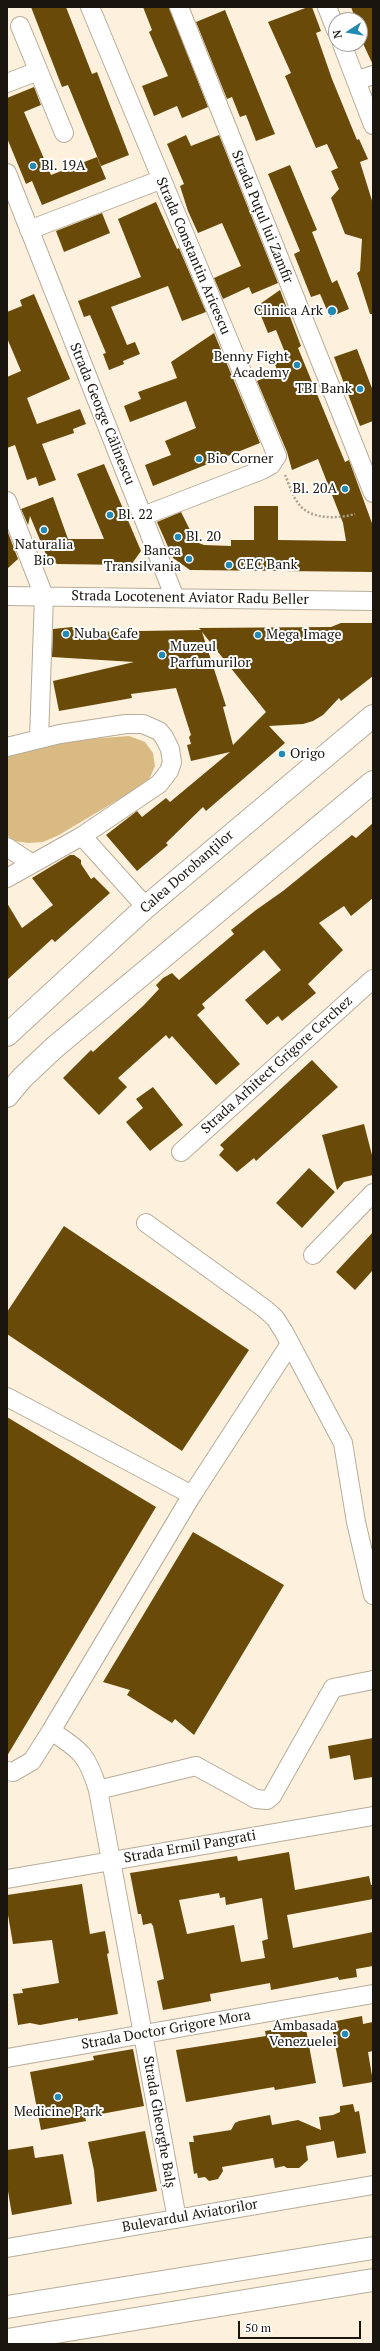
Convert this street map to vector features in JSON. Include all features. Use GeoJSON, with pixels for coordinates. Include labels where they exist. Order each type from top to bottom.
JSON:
{"type":"FeatureCollection","features":[{"type":"Feature","properties":{"kind":"main road","name":"Calea Dorobanților"},"geometry":{"type":"LineString","coordinates":[[7,1035],[146,907],[373,716]]}},
{"type":"Feature","properties":{"kind":"main road"},"geometry":{"type":"LineString","coordinates":[[7,1096],[22,1078],[55,1047],[373,782]]}},
{"type":"Feature","properties":{"kind":"main road"},"geometry":{"type":"LineString","coordinates":[[7,2307],[373,2248]]}},
{"type":"Feature","properties":{"kind":"main road"},"geometry":{"type":"LineString","coordinates":[[7,2340],[373,2280]]}},
{"type":"Feature","properties":{"kind":"street","name":"Strada Constantin Aricescu"},"geometry":{"type":"LineString","coordinates":[[90,7],[160,180],[277,456]]}},
{"type":"Feature","properties":{"kind":"street","name":"Strada Puțul lui Zamfir"},"geometry":{"type":"LineString","coordinates":[[179,7],[373,493]]}},
{"type":"Feature","properties":{"kind":"street"},"geometry":{"type":"LineString","coordinates":[[20,26],[64,133]]}},
{"type":"Feature","properties":{"kind":"street"},"geometry":{"type":"LineString","coordinates":[[345,52],[373,125]]}},
{"type":"Feature","properties":{"kind":"street"},"geometry":{"type":"LineString","coordinates":[[7,83],[38,71]]}},
{"type":"Feature","properties":{"kind":"street"},"geometry":{"type":"LineString","coordinates":[[356,81],[373,75]]}},
{"type":"Feature","properties":{"kind":"street","name":"Strada George Călinescu"},"geometry":{"type":"LineString","coordinates":[[7,173],[175,598]]}},
{"type":"Feature","properties":{"kind":"street"},"geometry":{"type":"LineString","coordinates":[[30,230],[160,180]]}},
{"type":"Feature","properties":{"kind":"street"},"geometry":{"type":"LineString","coordinates":[[143,516],[262,470],[271,465],[277,456]]}},
{"type":"Feature","properties":{"kind":"street"},"geometry":{"type":"LineString","coordinates":[[7,500],[44,596],[39,739]]}},
{"type":"Feature","properties":{"kind":"street","name":"Strada Locotenent Aviator Radu Beller"},"geometry":{"type":"LineString","coordinates":[[7,596],[373,601]]}},
{"type":"Feature","properties":{"kind":"street"},"geometry":{"type":"LineString","coordinates":[[7,747],[39,739],[126,724],[143,724],[159,731],[164,737],[170,749],[172,762],[169,771],[159,784],[82,836],[31,863],[7,878]]}},
{"type":"Feature","properties":{"kind":"street"},"geometry":{"type":"LineString","coordinates":[[82,836],[146,907]]}},
{"type":"Feature","properties":{"kind":"street"},"geometry":{"type":"LineString","coordinates":[[7,847],[31,863]]}},
{"type":"Feature","properties":{"kind":"street","name":"Strada Arhitect Grigore Cerchez"},"geometry":{"type":"LineString","coordinates":[[181,1152],[373,979]]}},
{"type":"Feature","properties":{"kind":"street"},"geometry":{"type":"LineString","coordinates":[[313,1255],[373,1194]]}},
{"type":"Feature","properties":{"kind":"street"},"geometry":{"type":"LineString","coordinates":[[146,1224],[265,1309],[275,1318],[343,1443],[356,1522],[373,1595]]}},
{"type":"Feature","properties":{"kind":"street"},"geometry":{"type":"LineString","coordinates":[[7,1771],[13,1772],[32,1761],[192,1495],[290,1344]]}},
{"type":"Feature","properties":{"kind":"street"},"geometry":{"type":"LineString","coordinates":[[7,1397],[192,1495]]}},
{"type":"Feature","properties":{"kind":"street"},"geometry":{"type":"LineString","coordinates":[[98,1790],[196,1766],[256,1799],[267,1800],[272,1796],[333,1688],[373,1680]]}},
{"type":"Feature","properties":{"kind":"street","name":"Strada Gheorghe Balș"},"geometry":{"type":"LineString","coordinates":[[51,1731],[77,1748],[87,1759],[98,1790],[177,2219]]}},
{"type":"Feature","properties":{"kind":"street","name":"Strada Ermil Pangrati"},"geometry":{"type":"LineString","coordinates":[[7,1879],[373,1816]]}},
{"type":"Feature","properties":{"kind":"street","name":"Strada Doctor Grigore Mora"},"geometry":{"type":"LineString","coordinates":[[7,2058],[373,1994]]}},
{"type":"Feature","properties":{"kind":"street","name":"Bulevardul Aviatorilor"},"geometry":{"type":"LineString","coordinates":[[7,2248],[373,2185]]}},
{"type":"Feature","properties":{"kind":"path"},"geometry":{"type":"LineString","coordinates":[[277,456],[298,504],[308,511],[329,519],[341,518],[355,514]]}},
{"type":"Feature","properties":{"kind":"shaded area"},"geometry":{"type":"Polygon","coordinates":[[[129,736],[145,742],[153,753],[155,766],[148,782],[59,835],[43,842],[29,843],[14,841],[7,835],[7,756],[18,751],[48,743],[129,736]]]}},
{"type":"Feature","properties":{"kind":"building"},"geometry":{"type":"Polygon","coordinates":[[[31,7],[66,7],[92,74],[97,72],[129,155],[101,166],[68,85],[62,87],[31,7]]]}},
{"type":"Feature","properties":{"kind":"building"},"geometry":{"type":"Polygon","coordinates":[[[143,7],[169,7],[208,107],[182,118],[177,106],[154,116],[142,86],[168,76],[149,32],[152,30],[143,7]]]}},
{"type":"Feature","properties":{"kind":"building"},"geometry":{"type":"Polygon","coordinates":[[[308,7],[312,7],[321,31],[316,33],[332,79],[357,140],[359,139],[368,159],[360,162],[373,204],[373,314],[370,314],[357,273],[360,271],[362,239],[345,234],[331,198],[339,189],[331,171],[338,168],[327,144],[316,148],[285,76],[291,73],[268,22],[308,7]]]}},
{"type":"Feature","properties":{"kind":"building"},"geometry":{"type":"Polygon","coordinates":[[[351,7],[373,7],[373,65],[367,52],[368,12],[353,12],[351,7]]]}},
{"type":"Feature","properties":{"kind":"building"},"geometry":{"type":"Polygon","coordinates":[[[225,10],[275,134],[256,141],[246,115],[240,117],[232,97],[227,99],[196,22],[225,10]]]}},
{"type":"Feature","properties":{"kind":"building","name":"Bl. 19A"},"geometry":{"type":"Polygon","coordinates":[[[34,87],[41,105],[24,112],[51,175],[97,157],[106,179],[42,205],[32,181],[26,184],[7,138],[7,98],[34,87]]]}},
{"type":"Feature","properties":{"kind":"building"},"geometry":{"type":"Polygon","coordinates":[[[186,135],[191,146],[219,135],[278,283],[252,294],[249,287],[223,299],[214,278],[241,266],[222,223],[198,233],[188,211],[180,186],[184,184],[167,144],[186,135]]]}},
{"type":"Feature","properties":{"kind":"building"},"geometry":{"type":"Polygon","coordinates":[[[290,165],[317,230],[312,232],[332,283],[337,280],[349,309],[330,317],[320,294],[311,297],[294,254],[300,251],[268,174],[290,165]]]}},
{"type":"Feature","properties":{"kind":"building"},"geometry":{"type":"Polygon","coordinates":[[[156,202],[177,249],[179,248],[206,312],[182,321],[168,286],[111,307],[127,345],[135,342],[140,354],[123,361],[124,364],[109,370],[103,354],[106,353],[90,315],[84,317],[78,301],[141,277],[118,219],[156,202]]]}},
{"type":"Feature","properties":{"kind":"building"},"geometry":{"type":"Polygon","coordinates":[[[102,213],[110,233],[64,252],[56,231],[102,213]]]}},
{"type":"Feature","properties":{"kind":"building"},"geometry":{"type":"Polygon","coordinates":[[[280,290],[301,346],[298,348],[345,462],[349,460],[373,526],[373,572],[190,570],[173,558],[157,522],[181,512],[196,542],[204,545],[231,546],[231,540],[254,540],[254,506],[278,506],[278,540],[346,541],[343,523],[318,459],[292,470],[287,452],[257,381],[278,372],[273,360],[286,355],[276,330],[268,333],[257,306],[280,290]]]}},
{"type":"Feature","properties":{"kind":"building"},"geometry":{"type":"Polygon","coordinates":[[[34,294],[70,379],[27,398],[37,424],[80,409],[86,424],[73,429],[74,433],[42,444],[56,480],[39,486],[36,477],[27,480],[15,445],[7,448],[7,377],[21,371],[7,338],[7,312],[22,306],[20,300],[34,294]]]}},
{"type":"Feature","properties":{"kind":"building"},"geometry":{"type":"Polygon","coordinates":[[[214,333],[260,443],[153,486],[145,465],[171,455],[165,441],[196,428],[186,401],[130,422],[124,406],[141,399],[138,392],[177,378],[171,362],[214,333]]]}},
{"type":"Feature","properties":{"kind":"building"},"geometry":{"type":"Polygon","coordinates":[[[357,349],[373,391],[373,421],[360,426],[334,357],[357,349]]]}},
{"type":"Feature","properties":{"kind":"building","name":"Bl. 22"},"geometry":{"type":"Polygon","coordinates":[[[104,464],[141,551],[131,565],[57,564],[47,557],[30,516],[28,525],[21,509],[53,497],[68,539],[104,539],[77,474],[104,464]]]}},
{"type":"Feature","properties":{"kind":"building"},"geometry":{"type":"Polygon","coordinates":[[[7,530],[18,559],[7,569],[7,530]]]}},
{"type":"Feature","properties":{"kind":"building"},"geometry":{"type":"Polygon","coordinates":[[[341,623],[373,623],[373,676],[341,701],[339,698],[323,715],[313,721],[303,724],[269,726],[285,743],[206,811],[203,807],[166,843],[168,845],[137,871],[106,835],[137,811],[142,817],[166,798],[170,802],[230,752],[191,761],[187,745],[191,744],[189,737],[191,735],[176,688],[131,694],[132,698],[59,711],[53,681],[134,662],[52,657],[53,629],[72,627],[79,628],[78,632],[201,630],[199,628],[331,627],[341,623]],[[202,632],[226,706],[223,707],[233,745],[266,712],[202,632]]]}},
{"type":"Feature","properties":{"kind":"building"},"geometry":{"type":"Polygon","coordinates":[[[373,823],[373,898],[351,916],[344,906],[319,923],[343,950],[308,984],[316,993],[282,1021],[278,1016],[267,1025],[245,1000],[281,970],[264,950],[202,1004],[205,1008],[197,1015],[240,1064],[216,1085],[172,1036],[169,1039],[166,1035],[118,1078],[127,1087],[99,1115],[63,1078],[91,1050],[93,1052],[144,1005],[159,989],[156,985],[163,978],[172,973],[179,980],[234,934],[231,930],[283,891],[352,835],[356,838],[373,823]]]}},
{"type":"Feature","properties":{"kind":"building"},"geometry":{"type":"Polygon","coordinates":[[[70,855],[74,855],[81,860],[81,864],[91,879],[94,877],[110,893],[55,942],[52,939],[7,980],[7,903],[22,928],[53,905],[32,878],[70,855]]]}},
{"type":"Feature","properties":{"kind":"building"},"geometry":{"type":"Polygon","coordinates":[[[312,1060],[338,1087],[256,1161],[254,1158],[237,1172],[219,1155],[224,1149],[220,1145],[312,1060]]]}},
{"type":"Feature","properties":{"kind":"building"},"geometry":{"type":"Polygon","coordinates":[[[153,1087],[183,1125],[150,1151],[126,1122],[143,1108],[136,1099],[153,1087]]]}},
{"type":"Feature","properties":{"kind":"building"},"geometry":{"type":"Polygon","coordinates":[[[364,1124],[373,1159],[373,1175],[344,1182],[337,1190],[322,1135],[364,1124]]]}},
{"type":"Feature","properties":{"kind":"building"},"geometry":{"type":"Polygon","coordinates":[[[309,1168],[335,1192],[302,1228],[276,1203],[309,1168]]]}},
{"type":"Feature","properties":{"kind":"building"},"geometry":{"type":"Polygon","coordinates":[[[64,1226],[249,1350],[182,1451],[7,1334],[7,1312],[64,1226]]]}},
{"type":"Feature","properties":{"kind":"building"},"geometry":{"type":"Polygon","coordinates":[[[373,1232],[373,1270],[355,1290],[336,1272],[373,1232]]]}},
{"type":"Feature","properties":{"kind":"building"},"geometry":{"type":"Polygon","coordinates":[[[7,1417],[156,1507],[7,1756],[7,1417]]]}},
{"type":"Feature","properties":{"kind":"building"},"geometry":{"type":"Polygon","coordinates":[[[193,1532],[284,1585],[194,1735],[175,1719],[172,1723],[127,1695],[130,1690],[103,1682],[193,1532]]]}},
{"type":"Feature","properties":{"kind":"building"},"geometry":{"type":"Polygon","coordinates":[[[373,1738],[373,1777],[354,1780],[350,1755],[330,1759],[328,1746],[373,1738]]]}},
{"type":"Feature","properties":{"kind":"building"},"geometry":{"type":"Polygon","coordinates":[[[289,1852],[295,1890],[369,1876],[371,1885],[373,1885],[373,1899],[287,1915],[293,1948],[373,1932],[373,1966],[356,1969],[357,1977],[339,1980],[338,1977],[271,1990],[270,1983],[210,1994],[211,2001],[163,2010],[157,1981],[164,1979],[153,1926],[151,1923],[143,1925],[141,1914],[138,1914],[130,1873],[237,1856],[238,1861],[289,1852]],[[219,1893],[179,1900],[187,1934],[234,1925],[241,1962],[265,1958],[262,1941],[268,1939],[262,1898],[226,1905],[225,1897],[220,1898],[219,1893]]]}},
{"type":"Feature","properties":{"kind":"building"},"geometry":{"type":"Polygon","coordinates":[[[82,1884],[90,1934],[105,1931],[109,1953],[107,1954],[118,2014],[78,2021],[78,2018],[40,2025],[30,2023],[18,2025],[13,1994],[23,1993],[22,1989],[59,1983],[52,1940],[13,1944],[7,1909],[7,1895],[82,1884]]]}},
{"type":"Feature","properties":{"kind":"building"},"geometry":{"type":"Polygon","coordinates":[[[362,2016],[363,2024],[373,2022],[373,2051],[368,2052],[373,2082],[343,2087],[331,2022],[362,2016]]]}},
{"type":"Feature","properties":{"kind":"building"},"geometry":{"type":"Polygon","coordinates":[[[305,2024],[316,2083],[275,2090],[274,2087],[186,2102],[176,2050],[266,2036],[265,2031],[305,2024]]]}},
{"type":"Feature","properties":{"kind":"building"},"geometry":{"type":"Polygon","coordinates":[[[133,2049],[144,2106],[85,2117],[86,2121],[41,2130],[30,2072],[94,2060],[93,2056],[133,2049]]]}},
{"type":"Feature","properties":{"kind":"building"},"geometry":{"type":"Polygon","coordinates":[[[353,2104],[355,2112],[359,2111],[366,2153],[337,2158],[334,2141],[306,2146],[308,2160],[299,2168],[287,2168],[284,2166],[275,2168],[273,2158],[222,2167],[223,2171],[218,2179],[209,2181],[205,2177],[198,2178],[197,2173],[194,2174],[189,2142],[194,2142],[193,2136],[231,2130],[235,2123],[239,2121],[270,2115],[272,2125],[298,2120],[321,2130],[319,2117],[333,2115],[340,2112],[340,2106],[353,2104]]]}},
{"type":"Feature","properties":{"kind":"building"},"geometry":{"type":"Polygon","coordinates":[[[145,2131],[157,2191],[97,2202],[94,2170],[88,2142],[145,2131]]]}},
{"type":"Feature","properties":{"kind":"building"},"geometry":{"type":"Polygon","coordinates":[[[33,2146],[35,2158],[63,2154],[72,2204],[12,2215],[7,2185],[7,2150],[33,2146]]]}},
{"type":"Feature","properties":{"kind":"place","name":"Bl. 19A"},"geometry":{"type":"Point","coordinates":[33,166]}},
{"type":"Feature","properties":{"kind":"place","name":"Clinica Ark"},"geometry":{"type":"Point","coordinates":[332,311]}},
{"type":"Feature","properties":{"kind":"place","name":"Benny Fight Academy"},"geometry":{"type":"Point","coordinates":[297,365]}},
{"type":"Feature","properties":{"kind":"place","name":"TBI Bank"},"geometry":{"type":"Point","coordinates":[360,389]}},
{"type":"Feature","properties":{"kind":"place","name":"Bio Corner"},"geometry":{"type":"Point","coordinates":[199,459]}},
{"type":"Feature","properties":{"kind":"place","name":"Bl. 20A"},"geometry":{"type":"Point","coordinates":[345,489]}},
{"type":"Feature","properties":{"kind":"place","name":"Bl. 22"},"geometry":{"type":"Point","coordinates":[110,515]}},
{"type":"Feature","properties":{"kind":"place","name":"Naturalia Bio"},"geometry":{"type":"Point","coordinates":[44,530]}},
{"type":"Feature","properties":{"kind":"place","name":"Bl. 20"},"geometry":{"type":"Point","coordinates":[178,537]}},
{"type":"Feature","properties":{"kind":"place","name":"Banca Transilvania"},"geometry":{"type":"Point","coordinates":[189,559]}},
{"type":"Feature","properties":{"kind":"place","name":"CEC Bank"},"geometry":{"type":"Point","coordinates":[229,565]}},
{"type":"Feature","properties":{"kind":"place","name":"Nuba Cafe"},"geometry":{"type":"Point","coordinates":[66,634]}},
{"type":"Feature","properties":{"kind":"place","name":"Mega Image"},"geometry":{"type":"Point","coordinates":[258,635]}},
{"type":"Feature","properties":{"kind":"place","name":"Muzeul Parfumurilor"},"geometry":{"type":"Point","coordinates":[162,655]}},
{"type":"Feature","properties":{"kind":"place","name":"Origo"},"geometry":{"type":"Point","coordinates":[282,754]}},
{"type":"Feature","properties":{"kind":"place","name":"Ambasada Venezuelei"},"geometry":{"type":"Point","coordinates":[345,2034]}},
{"type":"Feature","properties":{"kind":"place","name":"Medicine Park"},"geometry":{"type":"Point","coordinates":[58,2097]}}]}
